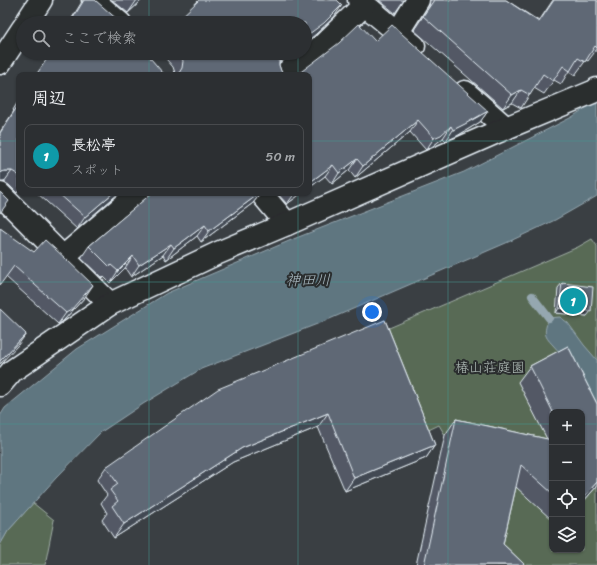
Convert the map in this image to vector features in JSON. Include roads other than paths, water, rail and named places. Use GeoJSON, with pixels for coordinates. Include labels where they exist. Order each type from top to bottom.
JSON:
{"type":"FeatureCollection","features":[{"type":"Feature","properties":{"kind":"street"},"geometry":{"type":"LineString","coordinates":[[31,16],[41,0]]}},
{"type":"Feature","properties":{"kind":"street"},"geometry":{"type":"LineString","coordinates":[[93,0],[112,16]]}},
{"type":"Feature","properties":{"kind":"street"},"geometry":{"type":"LineString","coordinates":[[398,32],[418,0]]}},
{"type":"Feature","properties":{"kind":"street"},"geometry":{"type":"LineString","coordinates":[[312,53],[324,44],[361,2],[426,57]]}},
{"type":"Feature","properties":{"kind":"street"},"geometry":{"type":"LineString","coordinates":[[0,63],[16,39]]}},
{"type":"Feature","properties":{"kind":"street"},"geometry":{"type":"LineString","coordinates":[[287,72],[303,60]]}},
{"type":"Feature","properties":{"kind":"street"},"geometry":{"type":"LineString","coordinates":[[449,78],[506,128]]}},
{"type":"Feature","properties":{"kind":"street"},"geometry":{"type":"LineString","coordinates":[[0,385],[12,371],[110,304],[218,253],[597,89]]}},
{"type":"Feature","properties":{"kind":"street"},"geometry":{"type":"LineString","coordinates":[[0,194],[110,304]]}},
{"type":"Feature","properties":{"kind":"street"},"geometry":{"type":"LineString","coordinates":[[64,257],[135,196]]}},
{"type":"Feature","properties":{"kind":"street"},"geometry":{"type":"LineString","coordinates":[[263,196],[286,224]]}},
{"type":"Feature","properties":{"kind":"water","name":"神田川"},"geometry":{"type":"Polygon","coordinates":[[[597,100],[597,196],[555,220],[506,243],[325,321],[201,369],[143,404],[101,432],[56,478],[8,531],[0,545],[0,416],[5,408],[77,349],[167,293],[296,238],[464,172],[572,117],[597,100]]]}},
{"type":"Feature","properties":{"kind":"water"},"geometry":{"type":"Polygon","coordinates":[[[560,317],[568,323],[597,360],[597,404],[559,352],[546,337],[545,334],[549,318],[560,317]]]}},
{"type":"Feature","properties":{"kind":"waterway"},"geometry":{"type":"LineString","coordinates":[[532,296],[549,318]]}},
{"type":"Feature","properties":{"kind":"place","name":"長松亭"},"geometry":{"type":"Point","coordinates":[573,301]}},
{"type":"Feature","properties":{"kind":"park label","name":"椿山荘庭園"},"geometry":{"type":"Point","coordinates":[490,367]}}]}
